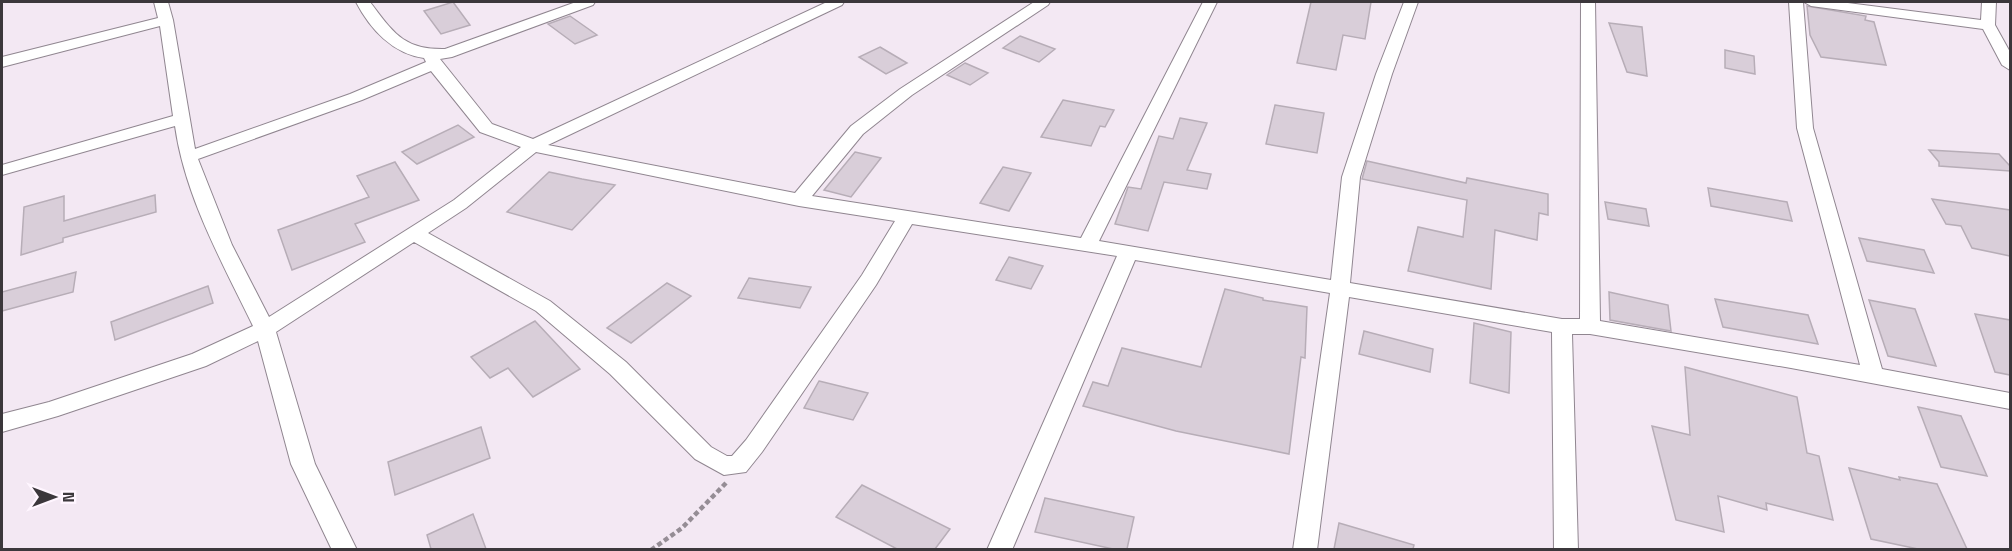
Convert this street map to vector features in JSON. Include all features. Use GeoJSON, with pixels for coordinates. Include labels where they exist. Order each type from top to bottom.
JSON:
{"type":"FeatureCollection","features":[{"type":"Feature","properties":{"kind":"street"},"geometry":{"type":"LineString","coordinates":[[363,2],[394,42],[415,54],[432,60],[486,128],[550,151],[799,200],[1087,245],[1562,326],[1590,327],[1791,360],[1874,377],[2010,400]]}},
{"type":"Feature","properties":{"kind":"street"},"geometry":{"type":"LineString","coordinates":[[188,157],[356,97],[432,60],[588,2]]}},
{"type":"Feature","properties":{"kind":"street"},"geometry":{"type":"LineString","coordinates":[[2,423],[50,410],[199,360],[265,329],[460,204],[534,145],[837,2]]}},
{"type":"Feature","properties":{"kind":"street"},"geometry":{"type":"LineString","coordinates":[[799,200],[857,130],[906,92],[1043,2]]}},
{"type":"Feature","properties":{"kind":"street"},"geometry":{"type":"LineString","coordinates":[[1087,245],[1209,2]]}},
{"type":"Feature","properties":{"kind":"street"},"geometry":{"type":"LineString","coordinates":[[1305,549],[1340,289],[1351,177],[1384,74],[1412,2]]}},
{"type":"Feature","properties":{"kind":"street"},"geometry":{"type":"LineString","coordinates":[[1588,2],[1590,327]]}},
{"type":"Feature","properties":{"kind":"street"},"geometry":{"type":"LineString","coordinates":[[1796,2],[1805,128],[1874,377]]}},
{"type":"Feature","properties":{"kind":"street"},"geometry":{"type":"LineString","coordinates":[[1811,2],[1988,25],[2006,46],[2010,65]]}},
{"type":"Feature","properties":{"kind":"street"},"geometry":{"type":"LineString","coordinates":[[1988,25],[1989,2]]}},
{"type":"Feature","properties":{"kind":"street"},"geometry":{"type":"LineString","coordinates":[[2,62],[163,11],[188,157],[224,245],[265,329],[303,464],[345,549]]}},
{"type":"Feature","properties":{"kind":"street"},"geometry":{"type":"LineString","coordinates":[[2,170],[182,119]]}},
{"type":"Feature","properties":{"kind":"street"},"geometry":{"type":"LineString","coordinates":[[415,234],[543,306],[618,368],[703,453],[724,466],[738,465],[869,280],[906,218]]}},
{"type":"Feature","properties":{"kind":"street"},"geometry":{"type":"LineString","coordinates":[[999,549],[1128,253]]}},
{"type":"Feature","properties":{"kind":"street"},"geometry":{"type":"LineString","coordinates":[[1562,326],[1566,549]]}},
{"type":"Feature","properties":{"kind":"path"},"geometry":{"type":"LineString","coordinates":[[651,549],[682,528],[721,490],[738,465]]}},
{"type":"Feature","properties":{"kind":"building"},"geometry":{"type":"Polygon","coordinates":[[[453,2],[470,25],[441,34],[424,11],[453,2]]]}},
{"type":"Feature","properties":{"kind":"building"},"geometry":{"type":"Polygon","coordinates":[[[1311,2],[1371,2],[1365,39],[1343,35],[1336,70],[1297,63],[1311,2]]]}},
{"type":"Feature","properties":{"kind":"building"},"geometry":{"type":"Polygon","coordinates":[[[1807,6],[1866,16],[1865,20],[1874,22],[1886,65],[1821,57],[1810,35],[1807,6]]]}},
{"type":"Feature","properties":{"kind":"building"},"geometry":{"type":"Polygon","coordinates":[[[570,16],[597,35],[575,44],[548,24],[570,16]]]}},
{"type":"Feature","properties":{"kind":"building"},"geometry":{"type":"Polygon","coordinates":[[[1609,23],[1642,27],[1647,76],[1627,72],[1609,23]]]}},
{"type":"Feature","properties":{"kind":"building"},"geometry":{"type":"Polygon","coordinates":[[[1020,36],[1055,49],[1039,62],[1003,48],[1020,36]]]}},
{"type":"Feature","properties":{"kind":"building"},"geometry":{"type":"Polygon","coordinates":[[[880,47],[907,63],[886,74],[859,57],[880,47]]]}},
{"type":"Feature","properties":{"kind":"building"},"geometry":{"type":"Polygon","coordinates":[[[1725,50],[1754,56],[1755,74],[1725,68],[1725,50]]]}},
{"type":"Feature","properties":{"kind":"building"},"geometry":{"type":"Polygon","coordinates":[[[965,63],[988,73],[970,85],[947,75],[965,63]]]}},
{"type":"Feature","properties":{"kind":"building"},"geometry":{"type":"Polygon","coordinates":[[[1063,100],[1114,110],[1105,127],[1100,126],[1091,146],[1041,137],[1063,100]]]}},
{"type":"Feature","properties":{"kind":"building"},"geometry":{"type":"Polygon","coordinates":[[[1275,105],[1324,113],[1317,153],[1266,144],[1275,105]]]}},
{"type":"Feature","properties":{"kind":"building"},"geometry":{"type":"Polygon","coordinates":[[[1180,118],[1207,123],[1187,170],[1211,174],[1207,189],[1164,182],[1148,231],[1115,224],[1128,187],[1141,189],[1159,136],[1173,139],[1180,118]]]}},
{"type":"Feature","properties":{"kind":"building"},"geometry":{"type":"Polygon","coordinates":[[[458,125],[474,137],[417,164],[402,152],[458,125]]]}},
{"type":"Feature","properties":{"kind":"building"},"geometry":{"type":"Polygon","coordinates":[[[1929,150],[1999,154],[2010,166],[2010,171],[1939,166],[1939,162],[1929,150]]]}},
{"type":"Feature","properties":{"kind":"building"},"geometry":{"type":"Polygon","coordinates":[[[855,152],[881,158],[851,197],[824,190],[855,152]]]}},
{"type":"Feature","properties":{"kind":"building"},"geometry":{"type":"Polygon","coordinates":[[[1367,161],[1466,183],[1467,178],[1548,194],[1548,215],[1539,213],[1537,240],[1495,230],[1491,289],[1408,271],[1418,227],[1463,237],[1467,200],[1362,179],[1367,161]]]}},
{"type":"Feature","properties":{"kind":"building"},"geometry":{"type":"Polygon","coordinates":[[[395,162],[419,200],[355,224],[365,242],[292,270],[278,230],[369,197],[357,176],[395,162]]]}},
{"type":"Feature","properties":{"kind":"building"},"geometry":{"type":"Polygon","coordinates":[[[1003,167],[1031,173],[1009,211],[980,203],[1003,167]]]}},
{"type":"Feature","properties":{"kind":"building"},"geometry":{"type":"Polygon","coordinates":[[[549,172],[615,185],[572,230],[507,212],[549,172]]]}},
{"type":"Feature","properties":{"kind":"building"},"geometry":{"type":"Polygon","coordinates":[[[1708,188],[1787,202],[1792,221],[1711,206],[1708,188]]]}},
{"type":"Feature","properties":{"kind":"building"},"geometry":{"type":"Polygon","coordinates":[[[155,195],[156,212],[63,238],[63,242],[21,255],[24,207],[64,196],[64,221],[155,195]]]}},
{"type":"Feature","properties":{"kind":"building"},"geometry":{"type":"Polygon","coordinates":[[[1932,199],[2010,210],[2010,256],[1972,248],[1961,226],[1946,224],[1932,199]]]}},
{"type":"Feature","properties":{"kind":"building"},"geometry":{"type":"Polygon","coordinates":[[[1605,202],[1646,209],[1649,226],[1608,219],[1605,202]]]}},
{"type":"Feature","properties":{"kind":"building"},"geometry":{"type":"Polygon","coordinates":[[[1859,238],[1924,250],[1934,273],[1867,261],[1859,238]]]}},
{"type":"Feature","properties":{"kind":"building"},"geometry":{"type":"Polygon","coordinates":[[[1009,257],[1043,266],[1031,289],[996,280],[1009,257]]]}},
{"type":"Feature","properties":{"kind":"building"},"geometry":{"type":"Polygon","coordinates":[[[76,272],[73,292],[2,311],[2,292],[76,272]]]}},
{"type":"Feature","properties":{"kind":"building"},"geometry":{"type":"Polygon","coordinates":[[[749,278],[811,287],[800,308],[738,298],[749,278]]]}},
{"type":"Feature","properties":{"kind":"building"},"geometry":{"type":"Polygon","coordinates":[[[667,283],[691,296],[631,343],[607,328],[667,283]]]}},
{"type":"Feature","properties":{"kind":"building"},"geometry":{"type":"Polygon","coordinates":[[[208,286],[213,303],[115,340],[111,322],[208,286]]]}},
{"type":"Feature","properties":{"kind":"building"},"geometry":{"type":"Polygon","coordinates":[[[1225,289],[1263,298],[1263,300],[1307,307],[1305,358],[1301,357],[1289,454],[1176,431],[1083,406],[1093,382],[1108,386],[1122,348],[1201,367],[1225,289]]]}},
{"type":"Feature","properties":{"kind":"building"},"geometry":{"type":"Polygon","coordinates":[[[1609,292],[1668,305],[1671,331],[1610,320],[1609,292]]]}},
{"type":"Feature","properties":{"kind":"building"},"geometry":{"type":"Polygon","coordinates":[[[1715,299],[1808,315],[1818,344],[1723,327],[1715,299]]]}},
{"type":"Feature","properties":{"kind":"building"},"geometry":{"type":"Polygon","coordinates":[[[1869,300],[1915,309],[1936,366],[1888,356],[1869,300]]]}},
{"type":"Feature","properties":{"kind":"building"},"geometry":{"type":"Polygon","coordinates":[[[1975,314],[2010,320],[2010,375],[1995,372],[1975,314]]]}},
{"type":"Feature","properties":{"kind":"building"},"geometry":{"type":"Polygon","coordinates":[[[535,321],[580,369],[533,397],[508,368],[490,378],[471,357],[535,321]]]}},
{"type":"Feature","properties":{"kind":"building"},"geometry":{"type":"Polygon","coordinates":[[[1474,323],[1511,332],[1509,393],[1470,383],[1474,323]]]}},
{"type":"Feature","properties":{"kind":"building"},"geometry":{"type":"Polygon","coordinates":[[[1364,331],[1433,349],[1430,372],[1359,354],[1364,331]]]}},
{"type":"Feature","properties":{"kind":"building"},"geometry":{"type":"Polygon","coordinates":[[[1685,367],[1797,397],[1807,453],[1819,456],[1833,520],[1766,503],[1767,510],[1718,496],[1724,532],[1676,520],[1652,426],[1690,435],[1685,367]]]}},
{"type":"Feature","properties":{"kind":"building"},"geometry":{"type":"Polygon","coordinates":[[[819,381],[868,393],[853,420],[804,408],[819,381]]]}},
{"type":"Feature","properties":{"kind":"building"},"geometry":{"type":"Polygon","coordinates":[[[1918,407],[1961,416],[1987,476],[1941,467],[1918,407]]]}},
{"type":"Feature","properties":{"kind":"building"},"geometry":{"type":"Polygon","coordinates":[[[481,427],[490,458],[395,495],[388,462],[481,427]]]}},
{"type":"Feature","properties":{"kind":"building"},"geometry":{"type":"Polygon","coordinates":[[[1849,468],[1900,480],[1899,477],[1937,484],[1967,549],[1918,549],[1871,539],[1849,468]]]}},
{"type":"Feature","properties":{"kind":"building"},"geometry":{"type":"Polygon","coordinates":[[[862,485],[950,529],[935,549],[897,549],[836,517],[862,485]]]}},
{"type":"Feature","properties":{"kind":"building"},"geometry":{"type":"Polygon","coordinates":[[[1045,498],[1134,517],[1127,549],[1113,549],[1035,532],[1045,498]]]}},
{"type":"Feature","properties":{"kind":"building"},"geometry":{"type":"Polygon","coordinates":[[[473,514],[486,549],[431,549],[427,535],[473,514]]]}},
{"type":"Feature","properties":{"kind":"building"},"geometry":{"type":"Polygon","coordinates":[[[1339,523],[1414,545],[1413,549],[1334,549],[1339,523]]]}}]}
